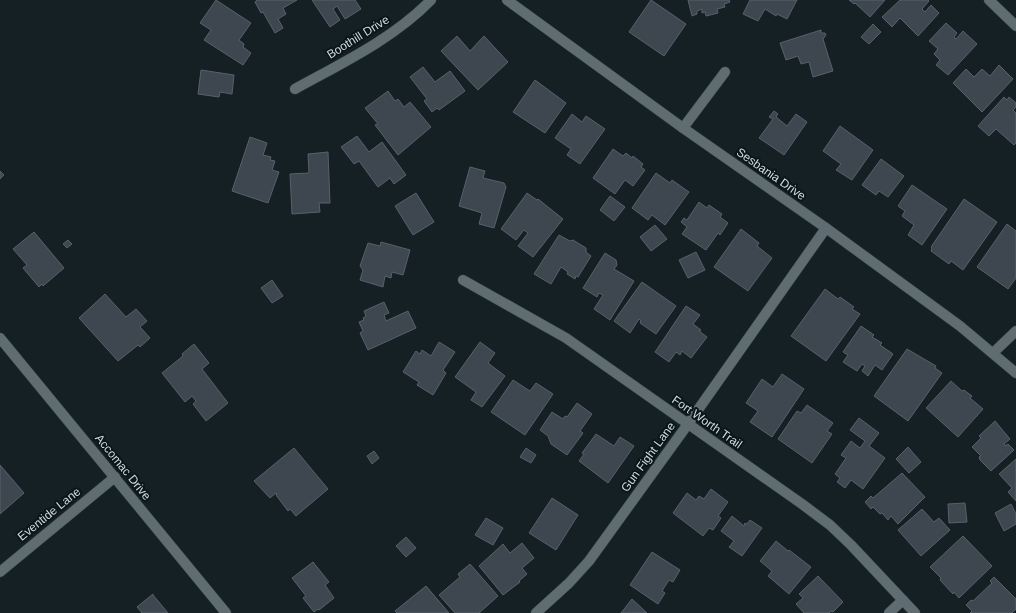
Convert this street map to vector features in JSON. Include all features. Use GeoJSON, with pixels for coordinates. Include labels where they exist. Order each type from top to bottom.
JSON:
{"type":"FeatureCollection","features":[{"type":"Feature","properties":{"kind":"street","name":"Boothill Drive"},"geometry":{"type":"LineString","coordinates":[[295,89],[368,48],[413,17],[431,0]]}},
{"type":"Feature","properties":{"kind":"street","name":"Sesbania Drive"},"geometry":{"type":"LineString","coordinates":[[506,0],[683,128],[826,228],[960,326],[1016,373]]}},
{"type":"Feature","properties":{"kind":"street"},"geometry":{"type":"LineString","coordinates":[[989,0],[1016,26]]}},
{"type":"Feature","properties":{"kind":"street"},"geometry":{"type":"LineString","coordinates":[[683,128],[725,72]]}},
{"type":"Feature","properties":{"kind":"street","name":"Gun Fight Lane"},"geometry":{"type":"LineString","coordinates":[[536,613],[569,583],[589,561],[688,424],[826,228]]}},
{"type":"Feature","properties":{"kind":"street","name":"Fort Worth Trail"},"geometry":{"type":"LineString","coordinates":[[463,280],[566,338],[802,504],[830,525],[915,613]]}},
{"type":"Feature","properties":{"kind":"street"},"geometry":{"type":"LineString","coordinates":[[993,353],[1016,331]]}},
{"type":"Feature","properties":{"kind":"street","name":"Accomac Drive"},"geometry":{"type":"LineString","coordinates":[[0,338],[226,613]]}},
{"type":"Feature","properties":{"kind":"street","name":"Eventide Lane"},"geometry":{"type":"LineString","coordinates":[[0,572],[115,477]]}},
{"type":"Feature","properties":{"kind":"street"},"geometry":{"type":"LineString","coordinates":[[889,613],[903,600]]}},
{"type":"Feature","properties":{"kind":"building"},"geometry":{"type":"Polygon","coordinates":[[[216,0],[251,23],[239,40],[244,44],[243,47],[251,53],[243,65],[204,40],[211,30],[200,23],[216,0]]]}},
{"type":"Feature","properties":{"kind":"building"},"geometry":{"type":"Polygon","coordinates":[[[257,0],[297,0],[283,8],[286,14],[278,19],[283,28],[275,33],[263,12],[261,13],[255,2],[257,0]]]}},
{"type":"Feature","properties":{"kind":"building"},"geometry":{"type":"Polygon","coordinates":[[[312,0],[355,0],[361,9],[345,19],[337,6],[333,9],[340,20],[330,27],[312,0]]]}},
{"type":"Feature","properties":{"kind":"building"},"geometry":{"type":"Polygon","coordinates":[[[651,0],[686,24],[664,56],[629,32],[651,0]]]}},
{"type":"Feature","properties":{"kind":"building"},"geometry":{"type":"Polygon","coordinates":[[[688,0],[729,0],[730,2],[724,4],[725,7],[717,9],[718,13],[706,16],[705,12],[702,13],[702,9],[697,11],[697,14],[692,16],[688,0]]]}},
{"type":"Feature","properties":{"kind":"building"},"geometry":{"type":"Polygon","coordinates":[[[750,0],[797,0],[787,19],[777,14],[776,16],[765,9],[758,21],[743,14],[750,0]]]}},
{"type":"Feature","properties":{"kind":"building"},"geometry":{"type":"Polygon","coordinates":[[[849,0],[885,0],[870,17],[855,3],[854,4],[849,0]]]}},
{"type":"Feature","properties":{"kind":"building"},"geometry":{"type":"Polygon","coordinates":[[[900,0],[928,0],[929,1],[922,9],[925,12],[931,5],[939,13],[918,36],[900,18],[892,27],[882,17],[900,0]]]}},
{"type":"Feature","properties":{"kind":"building"},"geometry":{"type":"Polygon","coordinates":[[[946,23],[957,33],[954,37],[956,39],[963,31],[977,44],[948,75],[936,65],[940,60],[934,54],[938,49],[929,41],[946,23]]]}},
{"type":"Feature","properties":{"kind":"building"},"geometry":{"type":"Polygon","coordinates":[[[873,24],[881,32],[869,44],[861,37],[873,24]]]}},
{"type":"Feature","properties":{"kind":"building"},"geometry":{"type":"Polygon","coordinates":[[[821,30],[821,33],[825,33],[826,35],[823,39],[833,71],[813,77],[809,62],[801,64],[798,56],[786,60],[780,43],[821,30]]]}},
{"type":"Feature","properties":{"kind":"building"},"geometry":{"type":"Polygon","coordinates":[[[457,36],[470,51],[484,36],[508,62],[478,90],[441,51],[457,36]]]}},
{"type":"Feature","properties":{"kind":"building"},"geometry":{"type":"Polygon","coordinates":[[[999,65],[1013,79],[982,112],[953,83],[966,69],[974,77],[982,69],[990,76],[999,65]]]}},
{"type":"Feature","properties":{"kind":"building"},"geometry":{"type":"Polygon","coordinates":[[[423,67],[435,82],[450,71],[465,91],[439,110],[437,108],[432,112],[424,101],[427,99],[410,77],[423,67]]]}},
{"type":"Feature","properties":{"kind":"building"},"geometry":{"type":"Polygon","coordinates":[[[201,70],[234,75],[232,94],[220,92],[219,97],[198,94],[201,70]]]}},
{"type":"Feature","properties":{"kind":"building"},"geometry":{"type":"Polygon","coordinates":[[[535,80],[566,103],[545,133],[513,112],[535,80]]]}},
{"type":"Feature","properties":{"kind":"building"},"geometry":{"type":"Polygon","coordinates":[[[388,91],[395,101],[398,99],[404,107],[410,102],[431,127],[398,155],[375,125],[378,124],[365,108],[388,91]]]}},
{"type":"Feature","properties":{"kind":"building"},"geometry":{"type":"Polygon","coordinates":[[[1004,97],[1007,100],[1009,97],[1016,103],[1016,107],[1013,110],[1016,113],[1016,143],[1014,145],[996,129],[989,136],[978,126],[1004,97]]]}},
{"type":"Feature","properties":{"kind":"building"},"geometry":{"type":"Polygon","coordinates":[[[774,111],[778,114],[776,117],[787,126],[796,114],[807,122],[784,155],[759,138],[773,119],[769,117],[774,111]]]}},
{"type":"Feature","properties":{"kind":"building"},"geometry":{"type":"Polygon","coordinates":[[[572,114],[582,122],[586,116],[605,129],[580,164],[567,155],[571,149],[555,138],[572,114]]]}},
{"type":"Feature","properties":{"kind":"building"},"geometry":{"type":"Polygon","coordinates":[[[840,126],[873,150],[852,180],[836,170],[841,164],[823,151],[840,126]]]}},
{"type":"Feature","properties":{"kind":"building"},"geometry":{"type":"Polygon","coordinates":[[[357,136],[369,152],[382,142],[406,175],[394,184],[390,178],[378,187],[359,161],[354,164],[341,147],[357,136]]]}},
{"type":"Feature","properties":{"kind":"building"},"geometry":{"type":"Polygon","coordinates":[[[250,137],[267,143],[263,155],[271,157],[270,160],[275,161],[272,170],[279,172],[268,203],[232,191],[250,137]]]}},
{"type":"Feature","properties":{"kind":"building"},"geometry":{"type":"Polygon","coordinates":[[[613,149],[623,156],[626,153],[632,158],[633,156],[643,164],[641,167],[645,170],[633,186],[625,180],[615,194],[593,178],[613,149]]]}},
{"type":"Feature","properties":{"kind":"building"},"geometry":{"type":"Polygon","coordinates":[[[328,152],[330,203],[319,203],[320,212],[292,214],[290,174],[309,173],[308,154],[328,152]]]}},
{"type":"Feature","properties":{"kind":"building"},"geometry":{"type":"Polygon","coordinates":[[[881,159],[904,176],[888,197],[879,191],[876,195],[862,185],[881,159]]]}},
{"type":"Feature","properties":{"kind":"building"},"geometry":{"type":"Polygon","coordinates":[[[470,167],[485,171],[483,178],[504,183],[506,187],[494,228],[479,224],[482,213],[459,206],[470,167]]]}},
{"type":"Feature","properties":{"kind":"building"},"geometry":{"type":"Polygon","coordinates":[[[0,171],[4,175],[0,179],[0,171]]]}},
{"type":"Feature","properties":{"kind":"building"},"geometry":{"type":"Polygon","coordinates":[[[656,173],[670,183],[672,180],[689,192],[665,225],[652,215],[648,220],[632,208],[656,173]]]}},
{"type":"Feature","properties":{"kind":"building"},"geometry":{"type":"Polygon","coordinates":[[[912,185],[947,209],[922,245],[908,235],[914,225],[902,216],[905,211],[898,206],[912,185]]]}},
{"type":"Feature","properties":{"kind":"building"},"geometry":{"type":"Polygon","coordinates":[[[416,193],[434,222],[413,235],[395,206],[416,193]]]}},
{"type":"Feature","properties":{"kind":"building"},"geometry":{"type":"Polygon","coordinates":[[[527,193],[537,200],[538,199],[563,219],[533,257],[518,246],[528,233],[524,230],[516,240],[501,229],[527,193]]]}},
{"type":"Feature","properties":{"kind":"building"},"geometry":{"type":"Polygon","coordinates":[[[610,196],[625,207],[614,221],[600,210],[610,196]]]}},
{"type":"Feature","properties":{"kind":"building"},"geometry":{"type":"Polygon","coordinates":[[[964,199],[997,222],[963,270],[951,261],[949,264],[931,251],[931,247],[964,199]]]}},
{"type":"Feature","properties":{"kind":"building"},"geometry":{"type":"Polygon","coordinates":[[[699,202],[707,208],[709,205],[722,214],[720,217],[728,223],[720,235],[718,233],[706,250],[682,234],[687,227],[681,222],[684,218],[687,220],[699,202]]]}},
{"type":"Feature","properties":{"kind":"building"},"geometry":{"type":"Polygon","coordinates":[[[1007,224],[1016,231],[1016,278],[1008,289],[977,267],[1007,224]]]}},
{"type":"Feature","properties":{"kind":"building"},"geometry":{"type":"Polygon","coordinates":[[[655,225],[667,239],[651,251],[640,237],[655,225]]]}},
{"type":"Feature","properties":{"kind":"building"},"geometry":{"type":"Polygon","coordinates":[[[741,229],[759,243],[757,246],[772,258],[748,291],[714,267],[741,229]]]}},
{"type":"Feature","properties":{"kind":"building"},"geometry":{"type":"Polygon","coordinates":[[[34,232],[64,268],[43,286],[42,284],[39,287],[23,268],[27,265],[13,249],[34,232]]]}},
{"type":"Feature","properties":{"kind":"building"},"geometry":{"type":"Polygon","coordinates":[[[559,235],[570,241],[573,240],[586,248],[586,252],[591,256],[578,277],[576,276],[575,279],[567,274],[568,272],[561,267],[551,284],[534,274],[559,235]]]}},
{"type":"Feature","properties":{"kind":"building"},"geometry":{"type":"Polygon","coordinates":[[[68,240],[72,244],[67,248],[63,244],[68,240]]]}},
{"type":"Feature","properties":{"kind":"building"},"geometry":{"type":"Polygon","coordinates":[[[381,242],[410,250],[403,275],[392,272],[391,278],[385,276],[383,287],[360,280],[363,270],[360,266],[368,243],[380,246],[381,242]]]}},
{"type":"Feature","properties":{"kind":"building"},"geometry":{"type":"Polygon","coordinates":[[[696,252],[705,270],[688,278],[679,260],[696,252]]]}},
{"type":"Feature","properties":{"kind":"building"},"geometry":{"type":"Polygon","coordinates":[[[605,253],[616,260],[617,265],[614,269],[634,281],[610,320],[594,309],[603,295],[599,293],[597,297],[583,288],[605,253]]]}},
{"type":"Feature","properties":{"kind":"building"},"geometry":{"type":"Polygon","coordinates":[[[272,280],[283,296],[272,303],[261,288],[272,280]]]}},
{"type":"Feature","properties":{"kind":"building"},"geometry":{"type":"Polygon","coordinates":[[[642,282],[676,306],[656,334],[640,323],[641,321],[639,319],[630,333],[614,321],[642,282]]]}},
{"type":"Feature","properties":{"kind":"building"},"geometry":{"type":"Polygon","coordinates":[[[825,289],[838,299],[840,297],[854,307],[852,309],[860,314],[826,361],[791,336],[825,289]]]}},
{"type":"Feature","properties":{"kind":"building"},"geometry":{"type":"Polygon","coordinates":[[[105,294],[126,317],[136,309],[147,321],[140,327],[150,338],[140,347],[138,345],[118,361],[79,318],[105,294]]]}},
{"type":"Feature","properties":{"kind":"building"},"geometry":{"type":"Polygon","coordinates":[[[384,302],[389,313],[384,315],[386,321],[408,311],[416,328],[368,350],[360,333],[363,331],[359,322],[364,320],[363,318],[366,316],[364,311],[384,302]]]}},
{"type":"Feature","properties":{"kind":"building"},"geometry":{"type":"Polygon","coordinates":[[[686,306],[700,315],[693,324],[707,337],[691,358],[682,351],[680,355],[676,352],[669,362],[655,352],[686,306]]]}},
{"type":"Feature","properties":{"kind":"building"},"geometry":{"type":"Polygon","coordinates":[[[861,326],[874,335],[872,337],[882,343],[880,345],[893,354],[882,370],[875,365],[868,376],[862,371],[865,366],[862,364],[857,371],[843,362],[848,355],[843,352],[861,326]]]}},
{"type":"Feature","properties":{"kind":"building"},"geometry":{"type":"Polygon","coordinates":[[[439,342],[455,352],[443,370],[446,373],[433,395],[417,385],[419,382],[403,372],[416,351],[420,354],[422,350],[431,356],[439,342]]]}},
{"type":"Feature","properties":{"kind":"building"},"geometry":{"type":"Polygon","coordinates":[[[480,342],[495,353],[488,363],[505,376],[482,407],[471,400],[476,392],[455,377],[480,342]]]}},
{"type":"Feature","properties":{"kind":"building"},"geometry":{"type":"Polygon","coordinates":[[[194,344],[209,363],[202,369],[228,403],[206,421],[193,404],[196,401],[192,396],[185,402],[162,373],[183,356],[182,354],[194,344]]]}},
{"type":"Feature","properties":{"kind":"building"},"geometry":{"type":"Polygon","coordinates":[[[907,349],[936,366],[935,368],[942,373],[908,421],[874,396],[907,349]]]}},
{"type":"Feature","properties":{"kind":"building"},"geometry":{"type":"Polygon","coordinates":[[[782,374],[804,389],[772,437],[750,422],[758,411],[746,403],[762,379],[773,387],[782,374]]]}},
{"type":"Feature","properties":{"kind":"building"},"geometry":{"type":"Polygon","coordinates":[[[513,380],[530,391],[536,383],[553,394],[525,435],[491,412],[513,380]]]}},
{"type":"Feature","properties":{"kind":"building"},"geometry":{"type":"Polygon","coordinates":[[[951,381],[962,391],[964,390],[972,396],[970,398],[983,409],[958,437],[926,408],[951,381]]]}},
{"type":"Feature","properties":{"kind":"building"},"geometry":{"type":"Polygon","coordinates":[[[577,403],[592,414],[580,431],[583,433],[567,455],[551,444],[548,436],[540,430],[552,412],[563,419],[565,416],[567,417],[577,403]]]}},
{"type":"Feature","properties":{"kind":"building"},"geometry":{"type":"Polygon","coordinates":[[[807,405],[833,423],[827,431],[832,434],[812,463],[778,439],[797,411],[801,413],[807,405]]]}},
{"type":"Feature","properties":{"kind":"building"},"geometry":{"type":"Polygon","coordinates":[[[859,418],[879,433],[869,446],[885,458],[863,489],[851,480],[845,488],[837,482],[840,478],[835,474],[846,458],[841,455],[851,441],[860,448],[865,441],[850,430],[859,418]]]}},
{"type":"Feature","properties":{"kind":"building"},"geometry":{"type":"Polygon","coordinates":[[[995,421],[1010,439],[1004,444],[1005,446],[1008,444],[1014,450],[991,471],[980,460],[979,457],[981,456],[972,447],[981,438],[979,436],[995,421]]]}},
{"type":"Feature","properties":{"kind":"building"},"geometry":{"type":"Polygon","coordinates":[[[596,434],[614,446],[620,437],[634,446],[608,483],[579,461],[584,454],[582,453],[596,434]]]}},
{"type":"Feature","properties":{"kind":"building"},"geometry":{"type":"Polygon","coordinates":[[[908,447],[921,462],[909,473],[896,459],[908,447]]]}},
{"type":"Feature","properties":{"kind":"building"},"geometry":{"type":"Polygon","coordinates":[[[294,448],[328,489],[296,516],[290,509],[288,511],[276,493],[270,498],[254,481],[294,448]]]}},
{"type":"Feature","properties":{"kind":"building"},"geometry":{"type":"Polygon","coordinates":[[[526,448],[536,455],[531,463],[520,457],[526,448]]]}},
{"type":"Feature","properties":{"kind":"building"},"geometry":{"type":"Polygon","coordinates":[[[374,451],[379,458],[372,464],[367,456],[374,451]]]}},
{"type":"Feature","properties":{"kind":"building"},"geometry":{"type":"Polygon","coordinates":[[[1016,459],[1016,501],[1008,492],[1012,488],[999,474],[1016,459]]]}},
{"type":"Feature","properties":{"kind":"building"},"geometry":{"type":"Polygon","coordinates":[[[0,465],[24,493],[0,514],[0,465]]]}},
{"type":"Feature","properties":{"kind":"building"},"geometry":{"type":"Polygon","coordinates":[[[902,473],[925,497],[898,524],[891,516],[888,520],[882,513],[880,514],[873,507],[871,509],[865,502],[871,496],[873,498],[902,473]]]}},
{"type":"Feature","properties":{"kind":"building"},"geometry":{"type":"Polygon","coordinates":[[[711,489],[728,502],[718,516],[721,518],[713,530],[709,528],[703,536],[673,513],[687,493],[696,500],[699,496],[704,499],[711,489]]]}},
{"type":"Feature","properties":{"kind":"building"},"geometry":{"type":"Polygon","coordinates":[[[552,498],[578,515],[556,550],[529,533],[552,498]]]}},
{"type":"Feature","properties":{"kind":"building"},"geometry":{"type":"Polygon","coordinates":[[[965,503],[967,522],[949,523],[948,504],[965,503]]]}},
{"type":"Feature","properties":{"kind":"building"},"geometry":{"type":"Polygon","coordinates":[[[1011,504],[1016,514],[1016,524],[1004,531],[995,513],[1011,504]]]}},
{"type":"Feature","properties":{"kind":"building"},"geometry":{"type":"Polygon","coordinates":[[[922,509],[934,522],[939,518],[950,530],[921,556],[898,530],[922,509]]]}},
{"type":"Feature","properties":{"kind":"building"},"geometry":{"type":"Polygon","coordinates":[[[732,516],[744,526],[745,523],[747,524],[750,520],[762,528],[742,556],[729,547],[734,541],[721,531],[732,516]]]}},
{"type":"Feature","properties":{"kind":"building"},"geometry":{"type":"Polygon","coordinates":[[[486,518],[503,528],[493,545],[475,535],[486,518]]]}},
{"type":"Feature","properties":{"kind":"building"},"geometry":{"type":"Polygon","coordinates":[[[963,536],[992,566],[959,598],[954,592],[953,594],[940,580],[941,578],[930,567],[963,536]]]}},
{"type":"Feature","properties":{"kind":"building"},"geometry":{"type":"Polygon","coordinates":[[[406,537],[416,548],[406,557],[396,546],[406,537]]]}},
{"type":"Feature","properties":{"kind":"building"},"geometry":{"type":"Polygon","coordinates":[[[776,541],[811,567],[789,594],[768,576],[772,571],[760,561],[776,541]]]}},
{"type":"Feature","properties":{"kind":"building"},"geometry":{"type":"Polygon","coordinates":[[[522,543],[534,558],[522,568],[527,574],[519,581],[520,582],[503,595],[479,566],[503,544],[510,553],[522,543]]]}},
{"type":"Feature","properties":{"kind":"building"},"geometry":{"type":"Polygon","coordinates":[[[652,552],[680,570],[673,582],[669,580],[662,591],[665,593],[658,604],[630,585],[652,552]]]}},
{"type":"Feature","properties":{"kind":"building"},"geometry":{"type":"Polygon","coordinates":[[[313,562],[329,582],[325,585],[334,598],[319,610],[318,609],[314,612],[303,598],[306,596],[292,578],[313,562]]]}},
{"type":"Feature","properties":{"kind":"building"},"geometry":{"type":"Polygon","coordinates":[[[470,564],[498,596],[479,613],[455,613],[439,595],[460,577],[458,574],[470,564]]]}},
{"type":"Feature","properties":{"kind":"building"},"geometry":{"type":"Polygon","coordinates":[[[818,576],[843,602],[833,612],[804,613],[796,604],[803,598],[799,594],[818,576]]]}},
{"type":"Feature","properties":{"kind":"building"},"geometry":{"type":"Polygon","coordinates":[[[994,577],[1016,599],[1016,609],[1012,613],[970,613],[972,611],[966,605],[971,600],[973,601],[992,583],[990,581],[994,577]]]}},
{"type":"Feature","properties":{"kind":"building"},"geometry":{"type":"Polygon","coordinates":[[[426,586],[449,613],[397,613],[395,611],[426,586]]]}},
{"type":"Feature","properties":{"kind":"building"},"geometry":{"type":"Polygon","coordinates":[[[153,594],[168,613],[142,613],[137,607],[153,594]]]}},
{"type":"Feature","properties":{"kind":"building"},"geometry":{"type":"Polygon","coordinates":[[[632,599],[647,613],[621,613],[632,599]]]}}]}
